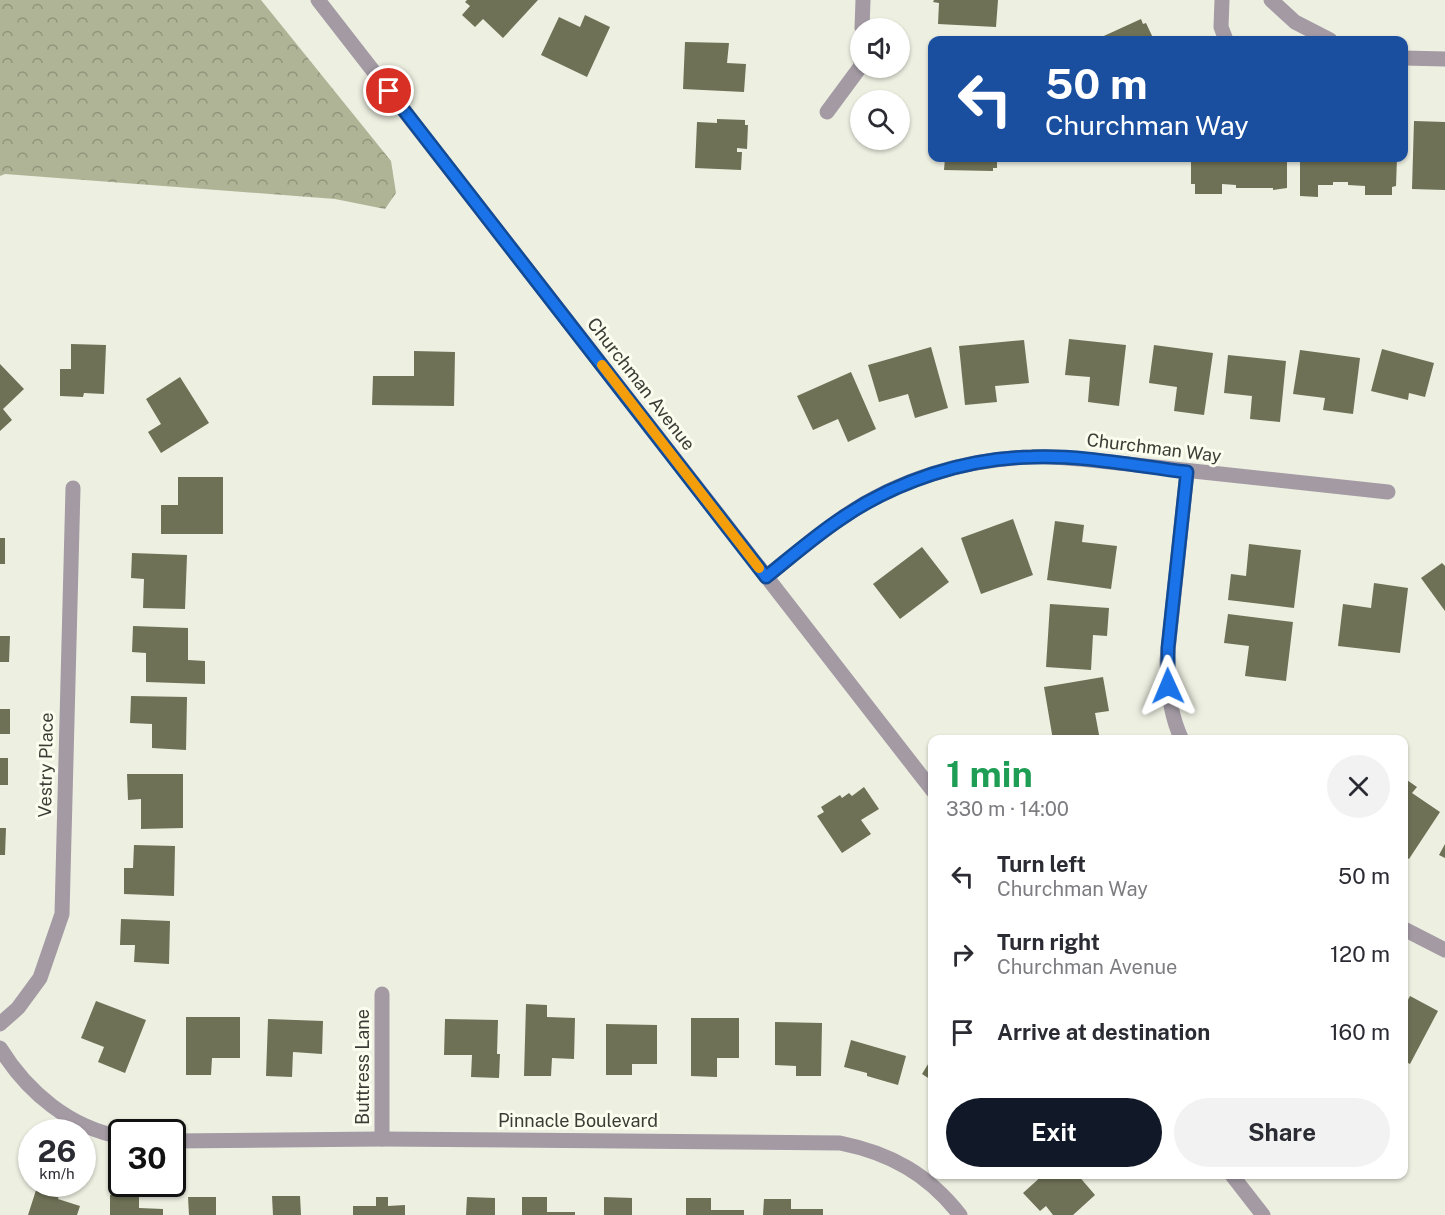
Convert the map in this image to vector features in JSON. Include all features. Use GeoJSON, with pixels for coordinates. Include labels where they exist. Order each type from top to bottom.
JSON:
{"type":"FeatureCollection","features":[{"type":"Feature","properties":{"kind":"street","name":"Churchman Avenue"},"geometry":{"type":"LineString","coordinates":[[318,0],[928,785]]}},
{"type":"Feature","properties":{"kind":"street"},"geometry":{"type":"LineString","coordinates":[[862,18],[863,0]]}},
{"type":"Feature","properties":{"kind":"street"},"geometry":{"type":"LineString","coordinates":[[1222,0],[1221,27],[1224,36]]}},
{"type":"Feature","properties":{"kind":"street"},"geometry":{"type":"LineString","coordinates":[[1273,2],[1295,22],[1321,36]]}},
{"type":"Feature","properties":{"kind":"street"},"geometry":{"type":"LineString","coordinates":[[1408,58],[1445,59]]}},
{"type":"Feature","properties":{"kind":"street"},"geometry":{"type":"LineString","coordinates":[[826,112],[852,78]]}},
{"type":"Feature","properties":{"kind":"street","name":"Churchman Way"},"geometry":{"type":"LineString","coordinates":[[766,577],[843,517],[864,504],[909,483],[957,467],[1031,457],[1081,459],[1388,492]]}},
{"type":"Feature","properties":{"kind":"street"},"geometry":{"type":"LineString","coordinates":[[1180,735],[1172,709],[1167,660],[1187,472]]}},
{"type":"Feature","properties":{"kind":"street","name":"Vestry Place"},"geometry":{"type":"LineString","coordinates":[[0,1024],[18,1008],[40,978],[62,914],[73,488]]}},
{"type":"Feature","properties":{"kind":"street"},"geometry":{"type":"LineString","coordinates":[[1408,931],[1445,950]]}},
{"type":"Feature","properties":{"kind":"street","name":"Buttress Lane"},"geometry":{"type":"LineString","coordinates":[[382,994],[382,1139]]}},
{"type":"Feature","properties":{"kind":"street"},"geometry":{"type":"LineString","coordinates":[[0,1048],[24,1082],[52,1107],[80,1124],[108,1133]]}},
{"type":"Feature","properties":{"kind":"street","name":"Pinnacle Boulevard"},"geometry":{"type":"LineString","coordinates":[[186,1141],[382,1139],[840,1143],[861,1147],[904,1165],[939,1190],[960,1215]]}},
{"type":"Feature","properties":{"kind":"street"},"geometry":{"type":"LineString","coordinates":[[1236,1179],[1263,1215]]}},
{"type":"Feature","properties":{"kind":"green space"},"geometry":{"type":"Polygon","coordinates":[[[0,0],[261,0],[391,161],[396,193],[385,209],[335,199],[5,174],[0,176],[0,0]]]}},
{"type":"Feature","properties":{"kind":"building"},"geometry":{"type":"Polygon","coordinates":[[[467,0],[538,0],[503,38],[483,19],[475,27],[462,15],[470,6],[465,2],[467,0]]]}},
{"type":"Feature","properties":{"kind":"building"},"geometry":{"type":"Polygon","coordinates":[[[934,0],[998,0],[996,27],[938,24],[939,3],[933,2],[934,0]]]}},
{"type":"Feature","properties":{"kind":"building"},"geometry":{"type":"Polygon","coordinates":[[[585,15],[610,27],[587,77],[541,55],[559,17],[580,27],[585,15]]]}},
{"type":"Feature","properties":{"kind":"building"},"geometry":{"type":"Polygon","coordinates":[[[1141,19],[1143,24],[1146,23],[1152,36],[1104,36],[1141,19]]]}},
{"type":"Feature","properties":{"kind":"building"},"geometry":{"type":"Polygon","coordinates":[[[685,42],[729,43],[727,63],[746,64],[744,92],[683,89],[685,42]]]}},
{"type":"Feature","properties":{"kind":"building"},"geometry":{"type":"Polygon","coordinates":[[[717,119],[745,120],[745,125],[748,125],[747,149],[737,148],[737,152],[742,152],[741,170],[695,168],[697,122],[717,123],[717,119]]]}},
{"type":"Feature","properties":{"kind":"building"},"geometry":{"type":"Polygon","coordinates":[[[1414,121],[1445,122],[1445,190],[1412,189],[1414,121]]]}},
{"type":"Feature","properties":{"kind":"building"},"geometry":{"type":"Polygon","coordinates":[[[945,162],[997,162],[997,168],[993,168],[993,171],[944,170],[945,162]]]}},
{"type":"Feature","properties":{"kind":"building"},"geometry":{"type":"Polygon","coordinates":[[[1191,162],[1287,162],[1287,188],[1273,190],[1273,188],[1236,188],[1236,185],[1222,184],[1222,194],[1195,194],[1195,184],[1191,184],[1191,162]]]}},
{"type":"Feature","properties":{"kind":"building"},"geometry":{"type":"Polygon","coordinates":[[[1300,162],[1397,162],[1396,186],[1392,187],[1392,195],[1365,195],[1365,186],[1348,185],[1348,182],[1333,182],[1333,185],[1318,185],[1318,197],[1300,196],[1300,162]]]}},
{"type":"Feature","properties":{"kind":"building"},"geometry":{"type":"Polygon","coordinates":[[[1069,339],[1126,345],[1119,406],[1088,402],[1090,377],[1065,375],[1069,339]]]}},
{"type":"Feature","properties":{"kind":"building"},"geometry":{"type":"Polygon","coordinates":[[[1024,340],[1029,383],[995,386],[997,402],[965,405],[959,346],[1024,340]]]}},
{"type":"Feature","properties":{"kind":"building"},"geometry":{"type":"Polygon","coordinates":[[[71,344],[106,345],[104,394],[84,393],[83,397],[60,396],[60,369],[71,369],[71,344]]]}},
{"type":"Feature","properties":{"kind":"building"},"geometry":{"type":"Polygon","coordinates":[[[1154,345],[1213,353],[1204,415],[1174,411],[1177,387],[1149,383],[1154,345]]]}},
{"type":"Feature","properties":{"kind":"building"},"geometry":{"type":"Polygon","coordinates":[[[931,347],[948,408],[915,418],[908,394],[879,402],[868,365],[931,347]]]}},
{"type":"Feature","properties":{"kind":"building"},"geometry":{"type":"Polygon","coordinates":[[[1382,349],[1434,363],[1425,397],[1409,393],[1408,400],[1371,391],[1382,349]]]}},
{"type":"Feature","properties":{"kind":"building"},"geometry":{"type":"Polygon","coordinates":[[[1300,350],[1360,358],[1353,414],[1323,410],[1325,398],[1293,394],[1300,350]]]}},
{"type":"Feature","properties":{"kind":"building"},"geometry":{"type":"Polygon","coordinates":[[[414,351],[455,352],[454,406],[372,405],[373,376],[414,376],[414,351]]]}},
{"type":"Feature","properties":{"kind":"building"},"geometry":{"type":"Polygon","coordinates":[[[1228,355],[1286,361],[1280,422],[1250,419],[1252,396],[1224,393],[1228,355]]]}},
{"type":"Feature","properties":{"kind":"building"},"geometry":{"type":"Polygon","coordinates":[[[0,364],[24,389],[3,409],[12,420],[0,431],[0,364]]]}},
{"type":"Feature","properties":{"kind":"building"},"geometry":{"type":"Polygon","coordinates":[[[851,372],[876,429],[848,442],[838,419],[813,430],[797,396],[851,372]]]}},
{"type":"Feature","properties":{"kind":"building"},"geometry":{"type":"Polygon","coordinates":[[[180,377],[209,423],[161,453],[148,432],[161,424],[146,399],[180,377]]]}},
{"type":"Feature","properties":{"kind":"building"},"geometry":{"type":"Polygon","coordinates":[[[178,477],[223,477],[223,534],[161,534],[161,505],[178,505],[178,477]]]}},
{"type":"Feature","properties":{"kind":"building"},"geometry":{"type":"Polygon","coordinates":[[[1013,519],[1033,575],[981,594],[961,538],[1013,519]]]}},
{"type":"Feature","properties":{"kind":"building"},"geometry":{"type":"Polygon","coordinates":[[[1055,521],[1084,525],[1082,542],[1117,546],[1111,589],[1047,580],[1055,521]]]}},
{"type":"Feature","properties":{"kind":"building"},"geometry":{"type":"Polygon","coordinates":[[[0,538],[5,538],[5,564],[0,564],[0,538]]]}},
{"type":"Feature","properties":{"kind":"building"},"geometry":{"type":"Polygon","coordinates":[[[1249,544],[1301,550],[1294,608],[1228,600],[1231,574],[1246,576],[1249,544]]]}},
{"type":"Feature","properties":{"kind":"building"},"geometry":{"type":"Polygon","coordinates":[[[922,547],[949,582],[900,619],[873,584],[922,547]]]}},
{"type":"Feature","properties":{"kind":"building"},"geometry":{"type":"Polygon","coordinates":[[[132,553],[187,555],[185,609],[143,608],[144,579],[131,578],[132,553]]]}},
{"type":"Feature","properties":{"kind":"building"},"geometry":{"type":"Polygon","coordinates":[[[1442,563],[1445,566],[1445,611],[1421,578],[1442,563]]]}},
{"type":"Feature","properties":{"kind":"building"},"geometry":{"type":"Polygon","coordinates":[[[1374,583],[1408,588],[1400,653],[1338,646],[1343,604],[1371,608],[1374,583]]]}},
{"type":"Feature","properties":{"kind":"building"},"geometry":{"type":"Polygon","coordinates":[[[1050,604],[1109,608],[1107,636],[1093,635],[1091,670],[1046,667],[1050,604]]]}},
{"type":"Feature","properties":{"kind":"building"},"geometry":{"type":"Polygon","coordinates":[[[1228,614],[1293,622],[1286,681],[1245,676],[1249,646],[1224,643],[1228,614]]]}},
{"type":"Feature","properties":{"kind":"building"},"geometry":{"type":"Polygon","coordinates":[[[133,626],[188,628],[188,660],[205,661],[205,684],[146,682],[146,653],[132,652],[133,626]]]}},
{"type":"Feature","properties":{"kind":"building"},"geometry":{"type":"Polygon","coordinates":[[[0,636],[10,636],[9,662],[0,662],[0,636]]]}},
{"type":"Feature","properties":{"kind":"building"},"geometry":{"type":"Polygon","coordinates":[[[1103,677],[1109,711],[1095,713],[1099,735],[1052,735],[1044,687],[1103,677]]]}},
{"type":"Feature","properties":{"kind":"building"},"geometry":{"type":"Polygon","coordinates":[[[131,696],[187,697],[186,750],[152,748],[152,724],[130,723],[131,696]]]}},
{"type":"Feature","properties":{"kind":"building"},"geometry":{"type":"Polygon","coordinates":[[[0,709],[10,709],[10,734],[0,734],[0,709]]]}},
{"type":"Feature","properties":{"kind":"building"},"geometry":{"type":"Polygon","coordinates":[[[0,758],[8,758],[8,785],[0,785],[0,758]]]}},
{"type":"Feature","properties":{"kind":"building"},"geometry":{"type":"Polygon","coordinates":[[[127,774],[183,774],[183,828],[141,829],[141,799],[128,800],[127,774]]]}},
{"type":"Feature","properties":{"kind":"building"},"geometry":{"type":"Polygon","coordinates":[[[1408,781],[1417,787],[1412,793],[1440,812],[1409,859],[1408,781]]]}},
{"type":"Feature","properties":{"kind":"building"},"geometry":{"type":"Polygon","coordinates":[[[864,787],[879,809],[861,820],[871,834],[842,853],[817,816],[824,812],[821,807],[840,795],[842,798],[849,793],[852,796],[864,787]]]}},
{"type":"Feature","properties":{"kind":"building"},"geometry":{"type":"Polygon","coordinates":[[[0,828],[6,828],[5,855],[0,855],[0,828]]]}},
{"type":"Feature","properties":{"kind":"building"},"geometry":{"type":"Polygon","coordinates":[[[1445,844],[1445,858],[1439,855],[1445,844]]]}},
{"type":"Feature","properties":{"kind":"building"},"geometry":{"type":"Polygon","coordinates":[[[134,845],[175,846],[174,896],[124,894],[124,868],[133,868],[134,845]]]}},
{"type":"Feature","properties":{"kind":"building"},"geometry":{"type":"Polygon","coordinates":[[[121,919],[170,921],[169,964],[134,962],[135,945],[120,945],[121,919]]]}},
{"type":"Feature","properties":{"kind":"building"},"geometry":{"type":"Polygon","coordinates":[[[1410,996],[1438,1011],[1410,1064],[1408,1063],[1408,1000],[1410,996]]]}},
{"type":"Feature","properties":{"kind":"building"},"geometry":{"type":"Polygon","coordinates":[[[96,1001],[146,1020],[125,1073],[98,1062],[104,1047],[81,1038],[96,1001]]]}},
{"type":"Feature","properties":{"kind":"building"},"geometry":{"type":"Polygon","coordinates":[[[526,1004],[547,1005],[547,1017],[575,1018],[574,1059],[552,1058],[551,1076],[524,1076],[526,1004]]]}},
{"type":"Feature","properties":{"kind":"building"},"geometry":{"type":"Polygon","coordinates":[[[186,1017],[240,1017],[240,1058],[212,1058],[211,1075],[186,1075],[186,1017]]]}},
{"type":"Feature","properties":{"kind":"building"},"geometry":{"type":"Polygon","coordinates":[[[691,1018],[739,1018],[739,1058],[717,1058],[717,1077],[691,1076],[691,1018]]]}},
{"type":"Feature","properties":{"kind":"building"},"geometry":{"type":"Polygon","coordinates":[[[268,1019],[323,1021],[322,1054],[293,1052],[292,1077],[266,1076],[268,1019]]]}},
{"type":"Feature","properties":{"kind":"building"},"geometry":{"type":"Polygon","coordinates":[[[445,1019],[498,1020],[499,1078],[471,1077],[472,1055],[444,1055],[445,1019]]]}},
{"type":"Feature","properties":{"kind":"building"},"geometry":{"type":"Polygon","coordinates":[[[775,1022],[822,1023],[821,1076],[796,1076],[796,1066],[775,1065],[775,1022]]]}},
{"type":"Feature","properties":{"kind":"building"},"geometry":{"type":"Polygon","coordinates":[[[606,1024],[657,1025],[657,1064],[632,1064],[632,1075],[606,1075],[606,1024]]]}},
{"type":"Feature","properties":{"kind":"building"},"geometry":{"type":"Polygon","coordinates":[[[851,1040],[906,1056],[898,1085],[844,1067],[851,1040]]]}},
{"type":"Feature","properties":{"kind":"building"},"geometry":{"type":"Polygon","coordinates":[[[928,1064],[928,1078],[922,1074],[928,1064]]]}},
{"type":"Feature","properties":{"kind":"building"},"geometry":{"type":"Polygon","coordinates":[[[1038,1179],[1081,1179],[1095,1195],[1073,1215],[1053,1215],[1046,1206],[1040,1211],[1023,1193],[1038,1179]]]}},
{"type":"Feature","properties":{"kind":"building"},"geometry":{"type":"Polygon","coordinates":[[[272,1196],[300,1196],[301,1215],[273,1215],[272,1196]]]}},
{"type":"Feature","properties":{"kind":"building"},"geometry":{"type":"Polygon","coordinates":[[[34,1197],[59,1197],[58,1199],[80,1206],[77,1215],[28,1215],[34,1197]]]}},
{"type":"Feature","properties":{"kind":"building"},"geometry":{"type":"Polygon","coordinates":[[[110,1197],[139,1197],[139,1208],[163,1209],[163,1215],[110,1215],[110,1197]]]}},
{"type":"Feature","properties":{"kind":"building"},"geometry":{"type":"Polygon","coordinates":[[[188,1197],[216,1197],[216,1215],[189,1215],[188,1197]]]}},
{"type":"Feature","properties":{"kind":"building"},"geometry":{"type":"Polygon","coordinates":[[[376,1197],[388,1197],[388,1206],[405,1205],[405,1215],[353,1215],[353,1206],[376,1206],[376,1197]]]}},
{"type":"Feature","properties":{"kind":"building"},"geometry":{"type":"Polygon","coordinates":[[[467,1197],[495,1198],[495,1215],[466,1215],[467,1197]]]}},
{"type":"Feature","properties":{"kind":"building"},"geometry":{"type":"Polygon","coordinates":[[[522,1197],[547,1197],[547,1212],[575,1212],[575,1215],[522,1215],[522,1197]]]}},
{"type":"Feature","properties":{"kind":"building"},"geometry":{"type":"Polygon","coordinates":[[[604,1197],[632,1198],[632,1215],[604,1215],[604,1197]]]}},
{"type":"Feature","properties":{"kind":"building"},"geometry":{"type":"Polygon","coordinates":[[[686,1198],[711,1198],[711,1210],[744,1210],[744,1215],[686,1215],[686,1198]]]}},
{"type":"Feature","properties":{"kind":"building"},"geometry":{"type":"Polygon","coordinates":[[[764,1199],[791,1199],[791,1209],[823,1209],[823,1215],[763,1215],[764,1199]]]}},
{"type":"Feature","properties":{"kind":"slow traffic"},"geometry":{"type":"LineString","coordinates":[[602,365],[759,568]]}},
{"type":"Feature","properties":{"kind":"route"},"geometry":{"type":"LineString","coordinates":[[389,91],[766,577],[832,525],[864,504],[909,483],[957,467],[1031,457],[1081,459],[1187,472],[1168,648],[1168,686]]}}]}
